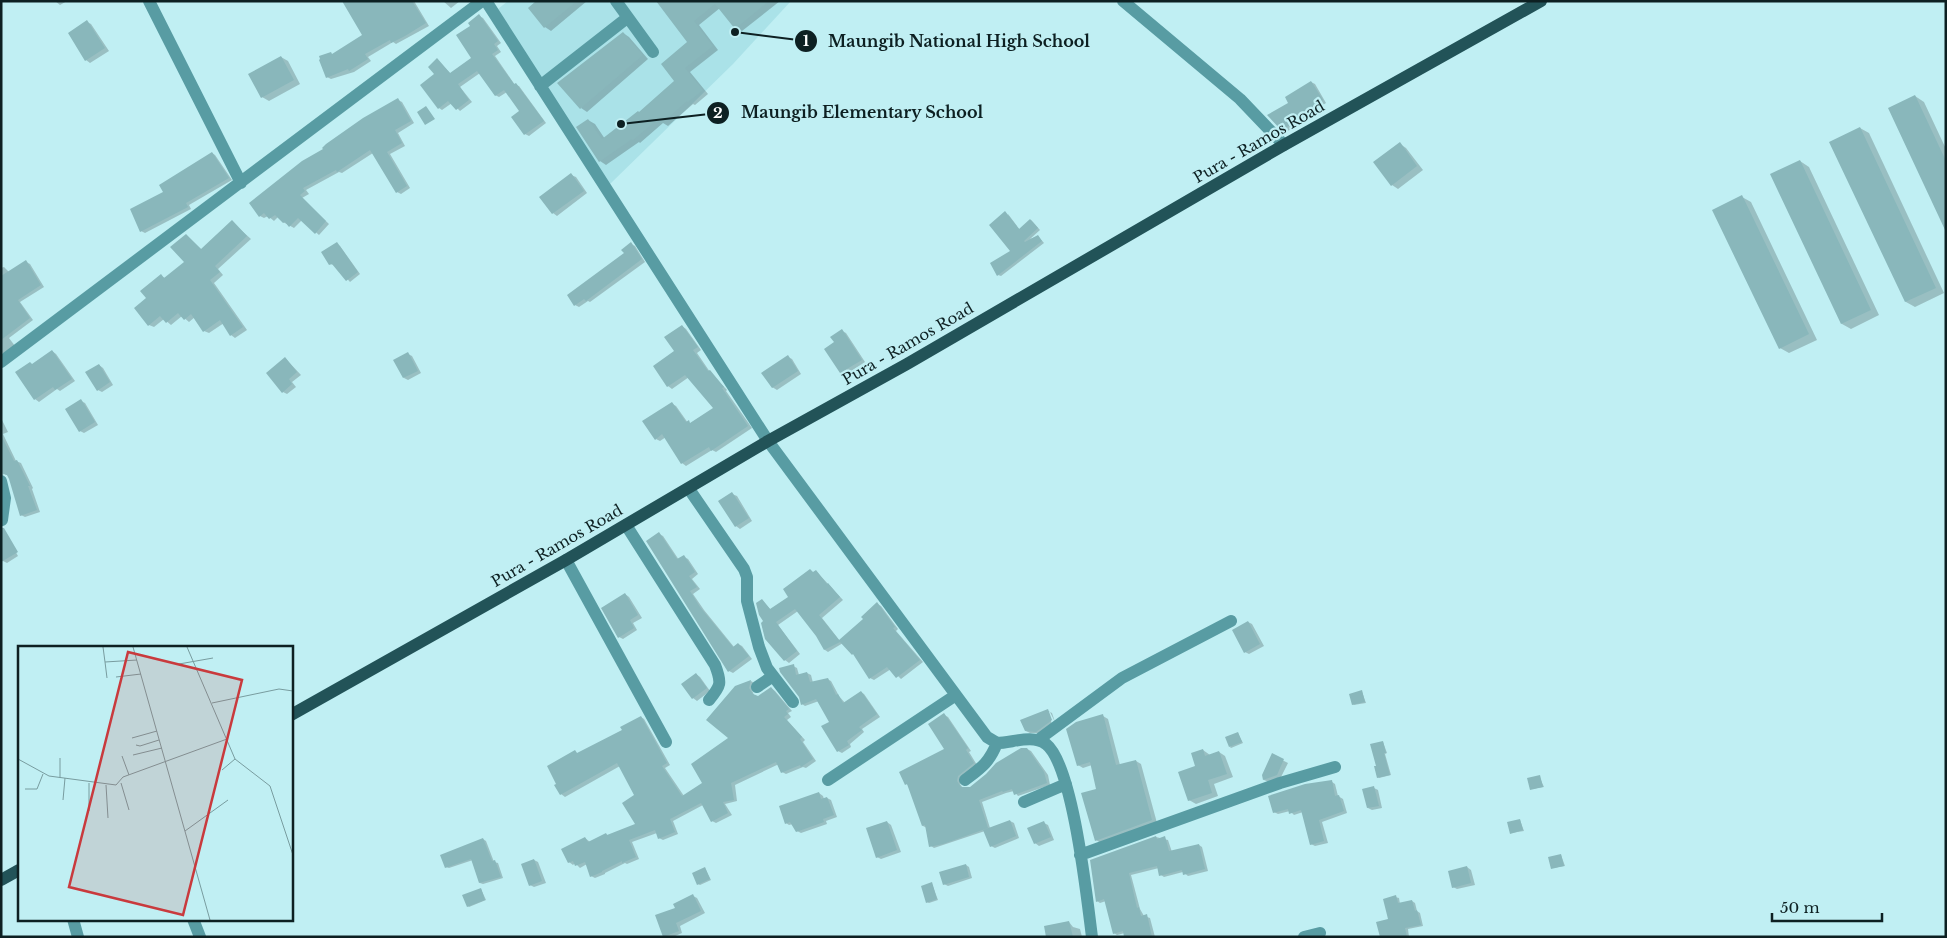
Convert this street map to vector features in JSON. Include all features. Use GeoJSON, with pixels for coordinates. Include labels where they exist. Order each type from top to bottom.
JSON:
{"type":"FeatureCollection","features":[{"type":"Feature","properties":{"kind":"main road","name":"Pura - Ramos Road"},"geometry":{"type":"LineString","coordinates":[[292,714],[566,560],[768,441],[907,364],[1284,145],[1541,1]]}},
{"type":"Feature","properties":{"kind":"main road"},"geometry":{"type":"LineString","coordinates":[[1,880],[18,871]]}},
{"type":"Feature","properties":{"kind":"street"},"geometry":{"type":"LineString","coordinates":[[149,1],[241,183]]}},
{"type":"Feature","properties":{"kind":"street"},"geometry":{"type":"LineString","coordinates":[[1,362],[482,1]]}},
{"type":"Feature","properties":{"kind":"street"},"geometry":{"type":"LineString","coordinates":[[486,1],[768,441],[987,737],[997,743],[1038,740],[1047,745],[1055,757],[1066,784],[1080,855],[1092,937]]}},
{"type":"Feature","properties":{"kind":"street"},"geometry":{"type":"LineString","coordinates":[[616,1],[652,52]]}},
{"type":"Feature","properties":{"kind":"street"},"geometry":{"type":"LineString","coordinates":[[1123,1],[1240,99],[1284,145]]}},
{"type":"Feature","properties":{"kind":"street"},"geometry":{"type":"LineString","coordinates":[[540,86],[628,18]]}},
{"type":"Feature","properties":{"kind":"street"},"geometry":{"type":"LineString","coordinates":[[1,481],[5,498],[2,520]]}},
{"type":"Feature","properties":{"kind":"street"},"geometry":{"type":"LineString","coordinates":[[689,489],[744,569],[747,577],[747,601],[759,648],[767,668],[793,702]]}},
{"type":"Feature","properties":{"kind":"street"},"geometry":{"type":"LineString","coordinates":[[626,525],[715,665],[720,682],[718,689],[709,700]]}},
{"type":"Feature","properties":{"kind":"street"},"geometry":{"type":"LineString","coordinates":[[566,560],[666,742]]}},
{"type":"Feature","properties":{"kind":"street"},"geometry":{"type":"LineString","coordinates":[[1038,740],[1122,678],[1231,621]]}},
{"type":"Feature","properties":{"kind":"street"},"geometry":{"type":"LineString","coordinates":[[757,687],[774,676]]}},
{"type":"Feature","properties":{"kind":"street"},"geometry":{"type":"LineString","coordinates":[[828,780],[956,695]]}},
{"type":"Feature","properties":{"kind":"street"},"geometry":{"type":"LineString","coordinates":[[965,780],[986,764],[997,743]]}},
{"type":"Feature","properties":{"kind":"street"},"geometry":{"type":"LineString","coordinates":[[1080,855],[1280,783],[1335,767]]}},
{"type":"Feature","properties":{"kind":"street"},"geometry":{"type":"LineString","coordinates":[[1024,802],[1066,784]]}},
{"type":"Feature","properties":{"kind":"street"},"geometry":{"type":"LineString","coordinates":[[73,920],[78,937]]}},
{"type":"Feature","properties":{"kind":"street"},"geometry":{"type":"LineString","coordinates":[[193,920],[200,937]]}},
{"type":"Feature","properties":{"kind":"street"},"geometry":{"type":"LineString","coordinates":[[1304,937],[1320,933]]}},
{"type":"Feature","properties":{"kind":"shaded area"},"geometry":{"type":"Polygon","coordinates":[[[508,1],[791,1],[733,64],[609,185],[498,9],[508,1]]]}},
{"type":"Feature","properties":{"kind":"building"},"geometry":{"type":"Polygon","coordinates":[[[342,1],[412,1],[426,23],[405,36],[391,43],[390,40],[365,54],[368,59],[349,71],[348,69],[326,78],[319,56],[331,52],[332,54],[362,35],[342,1]]]}},
{"type":"Feature","properties":{"kind":"building"},"geometry":{"type":"Polygon","coordinates":[[[536,1],[577,1],[544,28],[528,8],[536,1]]]}},
{"type":"Feature","properties":{"kind":"building"},"geometry":{"type":"Polygon","coordinates":[[[656,1],[769,1],[735,29],[715,4],[694,21],[713,46],[685,68],[703,90],[687,101],[661,124],[658,119],[633,140],[599,162],[576,127],[588,119],[602,139],[639,112],[674,81],[661,64],[687,42],[656,1]]]}},
{"type":"Feature","properties":{"kind":"building"},"geometry":{"type":"Polygon","coordinates":[[[479,14],[498,41],[494,44],[498,50],[492,54],[544,121],[524,135],[511,117],[519,111],[504,90],[495,96],[477,71],[458,84],[469,100],[456,110],[448,101],[438,109],[420,85],[434,74],[428,67],[437,58],[450,73],[471,58],[456,35],[470,26],[468,23],[479,14]]]}},
{"type":"Feature","properties":{"kind":"building"},"geometry":{"type":"Polygon","coordinates":[[[87,20],[105,48],[85,61],[68,33],[87,20]]]}},
{"type":"Feature","properties":{"kind":"building"},"geometry":{"type":"Polygon","coordinates":[[[623,32],[643,55],[580,109],[557,83],[623,32]]]}},
{"type":"Feature","properties":{"kind":"building"},"geometry":{"type":"Polygon","coordinates":[[[281,56],[294,80],[261,98],[248,74],[281,56]]]}},
{"type":"Feature","properties":{"kind":"building"},"geometry":{"type":"Polygon","coordinates":[[[1311,81],[1323,100],[1304,112],[1306,116],[1281,130],[1267,115],[1288,103],[1285,97],[1311,81]]]}},
{"type":"Feature","properties":{"kind":"building"},"geometry":{"type":"Polygon","coordinates":[[[1915,95],[1946,161],[1946,232],[1888,108],[1915,95]]]}},
{"type":"Feature","properties":{"kind":"building"},"geometry":{"type":"Polygon","coordinates":[[[398,98],[411,121],[395,130],[402,143],[387,152],[407,186],[396,193],[370,150],[337,172],[336,170],[303,188],[305,191],[300,195],[326,221],[315,234],[298,218],[289,227],[275,215],[269,219],[264,213],[259,217],[249,203],[302,161],[323,149],[326,144],[363,118],[398,98]]]}},
{"type":"Feature","properties":{"kind":"building"},"geometry":{"type":"Polygon","coordinates":[[[426,106],[435,119],[425,125],[417,112],[426,106]]]}},
{"type":"Feature","properties":{"kind":"building"},"geometry":{"type":"Polygon","coordinates":[[[1860,127],[1936,288],[1905,302],[1829,142],[1860,127]]]}},
{"type":"Feature","properties":{"kind":"building"},"geometry":{"type":"Polygon","coordinates":[[[1400,142],[1417,166],[1391,186],[1373,162],[1400,142]]]}},
{"type":"Feature","properties":{"kind":"building"},"geometry":{"type":"Polygon","coordinates":[[[212,152],[229,178],[186,203],[188,207],[140,232],[130,209],[163,192],[159,185],[212,152]]]}},
{"type":"Feature","properties":{"kind":"building"},"geometry":{"type":"Polygon","coordinates":[[[1800,160],[1871,310],[1841,324],[1770,174],[1800,160]]]}},
{"type":"Feature","properties":{"kind":"building"},"geometry":{"type":"Polygon","coordinates":[[[571,173],[584,191],[552,214],[539,197],[571,173]]]}},
{"type":"Feature","properties":{"kind":"building"},"geometry":{"type":"Polygon","coordinates":[[[1742,195],[1809,334],[1779,349],[1712,210],[1742,195]]]}},
{"type":"Feature","properties":{"kind":"building"},"geometry":{"type":"Polygon","coordinates":[[[1005,211],[1019,229],[1030,219],[1038,228],[1025,242],[1038,235],[1042,241],[997,276],[990,263],[1010,251],[989,225],[1005,211]]]}},
{"type":"Feature","properties":{"kind":"building"},"geometry":{"type":"Polygon","coordinates":[[[232,220],[247,236],[215,266],[220,272],[210,280],[243,327],[230,336],[220,320],[203,332],[191,314],[184,320],[178,313],[166,323],[160,316],[148,326],[134,308],[146,298],[140,291],[161,274],[164,278],[184,262],[170,247],[186,234],[201,249],[232,220]]]}},
{"type":"Feature","properties":{"kind":"building"},"geometry":{"type":"Polygon","coordinates":[[[337,242],[358,272],[346,281],[332,264],[329,265],[321,252],[337,242]]]}},
{"type":"Feature","properties":{"kind":"building"},"geometry":{"type":"Polygon","coordinates":[[[631,242],[642,259],[586,301],[584,299],[574,306],[567,295],[624,253],[621,250],[631,242]]]}},
{"type":"Feature","properties":{"kind":"building"},"geometry":{"type":"Polygon","coordinates":[[[26,260],[41,285],[18,300],[30,318],[1,340],[1,276],[26,260]]]}},
{"type":"Feature","properties":{"kind":"building"},"geometry":{"type":"Polygon","coordinates":[[[682,325],[698,347],[693,350],[708,371],[710,370],[724,387],[722,388],[748,426],[711,451],[709,447],[681,464],[662,434],[655,440],[642,421],[672,402],[686,422],[689,420],[690,423],[713,408],[685,375],[667,387],[653,366],[674,351],[664,337],[682,325]]]}},
{"type":"Feature","properties":{"kind":"building"},"geometry":{"type":"Polygon","coordinates":[[[842,329],[862,360],[840,373],[824,349],[834,342],[830,337],[842,329]]]}},
{"type":"Feature","properties":{"kind":"building"},"geometry":{"type":"Polygon","coordinates":[[[52,350],[72,379],[55,390],[53,387],[34,400],[15,372],[30,362],[32,364],[52,350]]]}},
{"type":"Feature","properties":{"kind":"building"},"geometry":{"type":"Polygon","coordinates":[[[408,352],[418,371],[403,378],[393,360],[408,352]]]}},
{"type":"Feature","properties":{"kind":"building"},"geometry":{"type":"Polygon","coordinates":[[[788,355],[798,371],[772,388],[761,373],[788,355]]]}},
{"type":"Feature","properties":{"kind":"building"},"geometry":{"type":"Polygon","coordinates":[[[285,357],[297,372],[289,379],[292,384],[282,393],[266,373],[285,357]]]}},
{"type":"Feature","properties":{"kind":"building"},"geometry":{"type":"Polygon","coordinates":[[[99,364],[110,382],[97,391],[85,372],[99,364]]]}},
{"type":"Feature","properties":{"kind":"building"},"geometry":{"type":"Polygon","coordinates":[[[81,399],[95,422],[79,432],[65,409],[81,399]]]}},
{"type":"Feature","properties":{"kind":"building"},"geometry":{"type":"Polygon","coordinates":[[[1,435],[14,461],[17,460],[30,486],[28,486],[37,510],[20,516],[9,479],[7,475],[1,473],[1,435]]]}},
{"type":"Feature","properties":{"kind":"building"},"geometry":{"type":"Polygon","coordinates":[[[732,492],[749,518],[735,527],[718,501],[732,492]]]}},
{"type":"Feature","properties":{"kind":"building"},"geometry":{"type":"Polygon","coordinates":[[[1,528],[4,528],[18,552],[1,562],[1,528]]]}},
{"type":"Feature","properties":{"kind":"building"},"geometry":{"type":"Polygon","coordinates":[[[659,532],[677,559],[684,555],[695,572],[689,576],[697,587],[690,591],[700,607],[733,647],[738,643],[749,656],[728,672],[646,541],[659,532]]]}},
{"type":"Feature","properties":{"kind":"building"},"geometry":{"type":"Polygon","coordinates":[[[810,569],[813,572],[816,570],[840,597],[819,615],[839,640],[863,619],[861,617],[877,602],[895,627],[893,628],[920,660],[896,678],[887,667],[869,679],[853,654],[840,642],[824,650],[816,636],[795,609],[776,622],[797,651],[784,661],[765,639],[761,623],[763,621],[759,615],[756,603],[762,599],[770,609],[788,597],[783,589],[810,569]]]}},
{"type":"Feature","properties":{"kind":"building"},"geometry":{"type":"Polygon","coordinates":[[[625,593],[638,615],[630,620],[634,628],[618,638],[601,608],[625,593]]]}},
{"type":"Feature","properties":{"kind":"building"},"geometry":{"type":"Polygon","coordinates":[[[1248,621],[1260,644],[1244,653],[1232,630],[1248,621]]]}},
{"type":"Feature","properties":{"kind":"building"},"geometry":{"type":"Polygon","coordinates":[[[794,664],[796,675],[807,672],[810,682],[828,678],[836,695],[838,694],[843,703],[861,691],[877,714],[859,727],[862,730],[847,741],[849,745],[837,752],[821,726],[829,722],[816,699],[801,705],[799,697],[780,672],[779,668],[794,664]]]}},
{"type":"Feature","properties":{"kind":"building"},"geometry":{"type":"Polygon","coordinates":[[[696,673],[707,688],[692,699],[681,684],[696,673]]]}},
{"type":"Feature","properties":{"kind":"building"},"geometry":{"type":"Polygon","coordinates":[[[751,680],[749,688],[753,694],[758,696],[771,687],[789,709],[786,711],[788,714],[784,717],[802,737],[800,739],[813,759],[801,767],[800,765],[781,773],[776,762],[731,783],[734,800],[723,802],[728,813],[711,822],[701,803],[670,819],[675,832],[658,839],[655,830],[629,840],[636,857],[622,863],[622,861],[602,872],[590,877],[585,862],[575,866],[573,861],[568,863],[561,849],[585,837],[588,842],[606,833],[607,835],[635,824],[622,803],[634,795],[617,763],[560,795],[547,766],[575,750],[577,753],[622,730],[620,727],[641,716],[667,763],[662,766],[682,796],[702,783],[691,764],[728,738],[706,720],[735,686],[751,680]]]}},
{"type":"Feature","properties":{"kind":"building"},"geometry":{"type":"Polygon","coordinates":[[[1362,690],[1365,702],[1352,705],[1349,694],[1362,690]]]}},
{"type":"Feature","properties":{"kind":"building"},"geometry":{"type":"Polygon","coordinates":[[[1048,709],[1052,720],[1036,732],[1025,731],[1020,720],[1048,709]]]}},
{"type":"Feature","properties":{"kind":"building"},"geometry":{"type":"Polygon","coordinates":[[[944,713],[968,748],[966,750],[974,763],[958,776],[957,781],[961,787],[970,787],[996,763],[1021,748],[1027,748],[1044,772],[1047,783],[1014,795],[1012,789],[979,800],[988,828],[929,847],[925,825],[922,826],[907,784],[905,785],[899,772],[944,749],[928,724],[944,713]]]}},
{"type":"Feature","properties":{"kind":"building"},"geometry":{"type":"Polygon","coordinates":[[[1103,714],[1116,765],[1136,760],[1152,820],[1095,841],[1081,793],[1096,789],[1090,762],[1077,766],[1066,729],[1076,722],[1103,714]]]}},
{"type":"Feature","properties":{"kind":"building"},"geometry":{"type":"Polygon","coordinates":[[[1238,732],[1242,742],[1229,747],[1225,737],[1238,732]]]}},
{"type":"Feature","properties":{"kind":"building"},"geometry":{"type":"Polygon","coordinates":[[[1383,741],[1390,775],[1377,778],[1370,744],[1383,741]]]}},
{"type":"Feature","properties":{"kind":"building"},"geometry":{"type":"Polygon","coordinates":[[[1203,749],[1205,756],[1219,751],[1227,774],[1208,780],[1212,793],[1188,801],[1178,772],[1195,766],[1191,753],[1203,749]]]}},
{"type":"Feature","properties":{"kind":"building"},"geometry":{"type":"Polygon","coordinates":[[[1272,753],[1284,759],[1277,775],[1263,780],[1262,775],[1272,753]]]}},
{"type":"Feature","properties":{"kind":"building"},"geometry":{"type":"Polygon","coordinates":[[[1540,775],[1543,787],[1530,790],[1527,778],[1540,775]]]}},
{"type":"Feature","properties":{"kind":"building"},"geometry":{"type":"Polygon","coordinates":[[[1332,780],[1335,796],[1339,795],[1344,811],[1319,820],[1324,841],[1310,845],[1301,810],[1289,814],[1288,809],[1273,813],[1268,796],[1305,784],[1332,780]]]}},
{"type":"Feature","properties":{"kind":"building"},"geometry":{"type":"Polygon","coordinates":[[[1374,786],[1379,806],[1367,808],[1362,789],[1374,786]]]}},
{"type":"Feature","properties":{"kind":"building"},"geometry":{"type":"Polygon","coordinates":[[[819,792],[821,799],[827,797],[834,815],[823,819],[824,822],[796,832],[790,822],[785,824],[779,806],[819,792]]]}},
{"type":"Feature","properties":{"kind":"building"},"geometry":{"type":"Polygon","coordinates":[[[1520,819],[1523,830],[1510,834],[1507,822],[1520,819]]]}},
{"type":"Feature","properties":{"kind":"building"},"geometry":{"type":"Polygon","coordinates":[[[1010,820],[1016,836],[990,847],[983,830],[1010,820]]]}},
{"type":"Feature","properties":{"kind":"building"},"geometry":{"type":"Polygon","coordinates":[[[887,821],[897,850],[876,858],[866,828],[887,821]]]}},
{"type":"Feature","properties":{"kind":"building"},"geometry":{"type":"Polygon","coordinates":[[[1044,821],[1051,837],[1034,844],[1027,828],[1044,821]]]}},
{"type":"Feature","properties":{"kind":"building"},"geometry":{"type":"Polygon","coordinates":[[[1156,836],[1157,839],[1165,836],[1169,851],[1199,844],[1205,869],[1183,875],[1182,870],[1159,876],[1157,866],[1129,873],[1137,908],[1139,907],[1141,916],[1147,914],[1152,937],[1124,937],[1123,931],[1113,934],[1104,899],[1096,902],[1090,860],[1156,836]]]}},
{"type":"Feature","properties":{"kind":"building"},"geometry":{"type":"Polygon","coordinates":[[[483,838],[492,861],[495,860],[501,877],[479,883],[471,859],[445,868],[440,855],[483,838]]]}},
{"type":"Feature","properties":{"kind":"building"},"geometry":{"type":"Polygon","coordinates":[[[1561,854],[1564,866],[1551,869],[1548,857],[1561,854]]]}},
{"type":"Feature","properties":{"kind":"building"},"geometry":{"type":"Polygon","coordinates":[[[534,859],[542,881],[529,886],[521,864],[534,859]]]}},
{"type":"Feature","properties":{"kind":"building"},"geometry":{"type":"Polygon","coordinates":[[[966,864],[969,877],[943,885],[939,872],[966,864]]]}},
{"type":"Feature","properties":{"kind":"building"},"geometry":{"type":"Polygon","coordinates":[[[1467,866],[1471,883],[1452,888],[1448,871],[1467,866]]]}},
{"type":"Feature","properties":{"kind":"building"},"geometry":{"type":"Polygon","coordinates":[[[705,867],[710,879],[697,885],[692,873],[705,867]]]}},
{"type":"Feature","properties":{"kind":"building"},"geometry":{"type":"Polygon","coordinates":[[[932,882],[937,899],[926,903],[921,886],[932,882]]]}},
{"type":"Feature","properties":{"kind":"building"},"geometry":{"type":"Polygon","coordinates":[[[481,888],[485,900],[467,907],[462,895],[481,888]]]}},
{"type":"Feature","properties":{"kind":"building"},"geometry":{"type":"Polygon","coordinates":[[[693,894],[701,911],[676,923],[679,931],[663,937],[655,915],[675,908],[673,904],[693,894]]]}},
{"type":"Feature","properties":{"kind":"building"},"geometry":{"type":"Polygon","coordinates":[[[1396,895],[1398,903],[1412,900],[1421,925],[1405,928],[1407,937],[1380,937],[1376,922],[1388,919],[1383,899],[1396,895]]]}},
{"type":"Feature","properties":{"kind":"building"},"geometry":{"type":"Polygon","coordinates":[[[1069,921],[1073,937],[1046,937],[1044,926],[1069,921]]]}},
{"type":"Feature","properties":{"kind":"place","name":"Maungib National High School"},"geometry":{"type":"Point","coordinates":[735,32]}},
{"type":"Feature","properties":{"kind":"place","name":"Maungib Elementary School"},"geometry":{"type":"Point","coordinates":[621,124]}}]}
